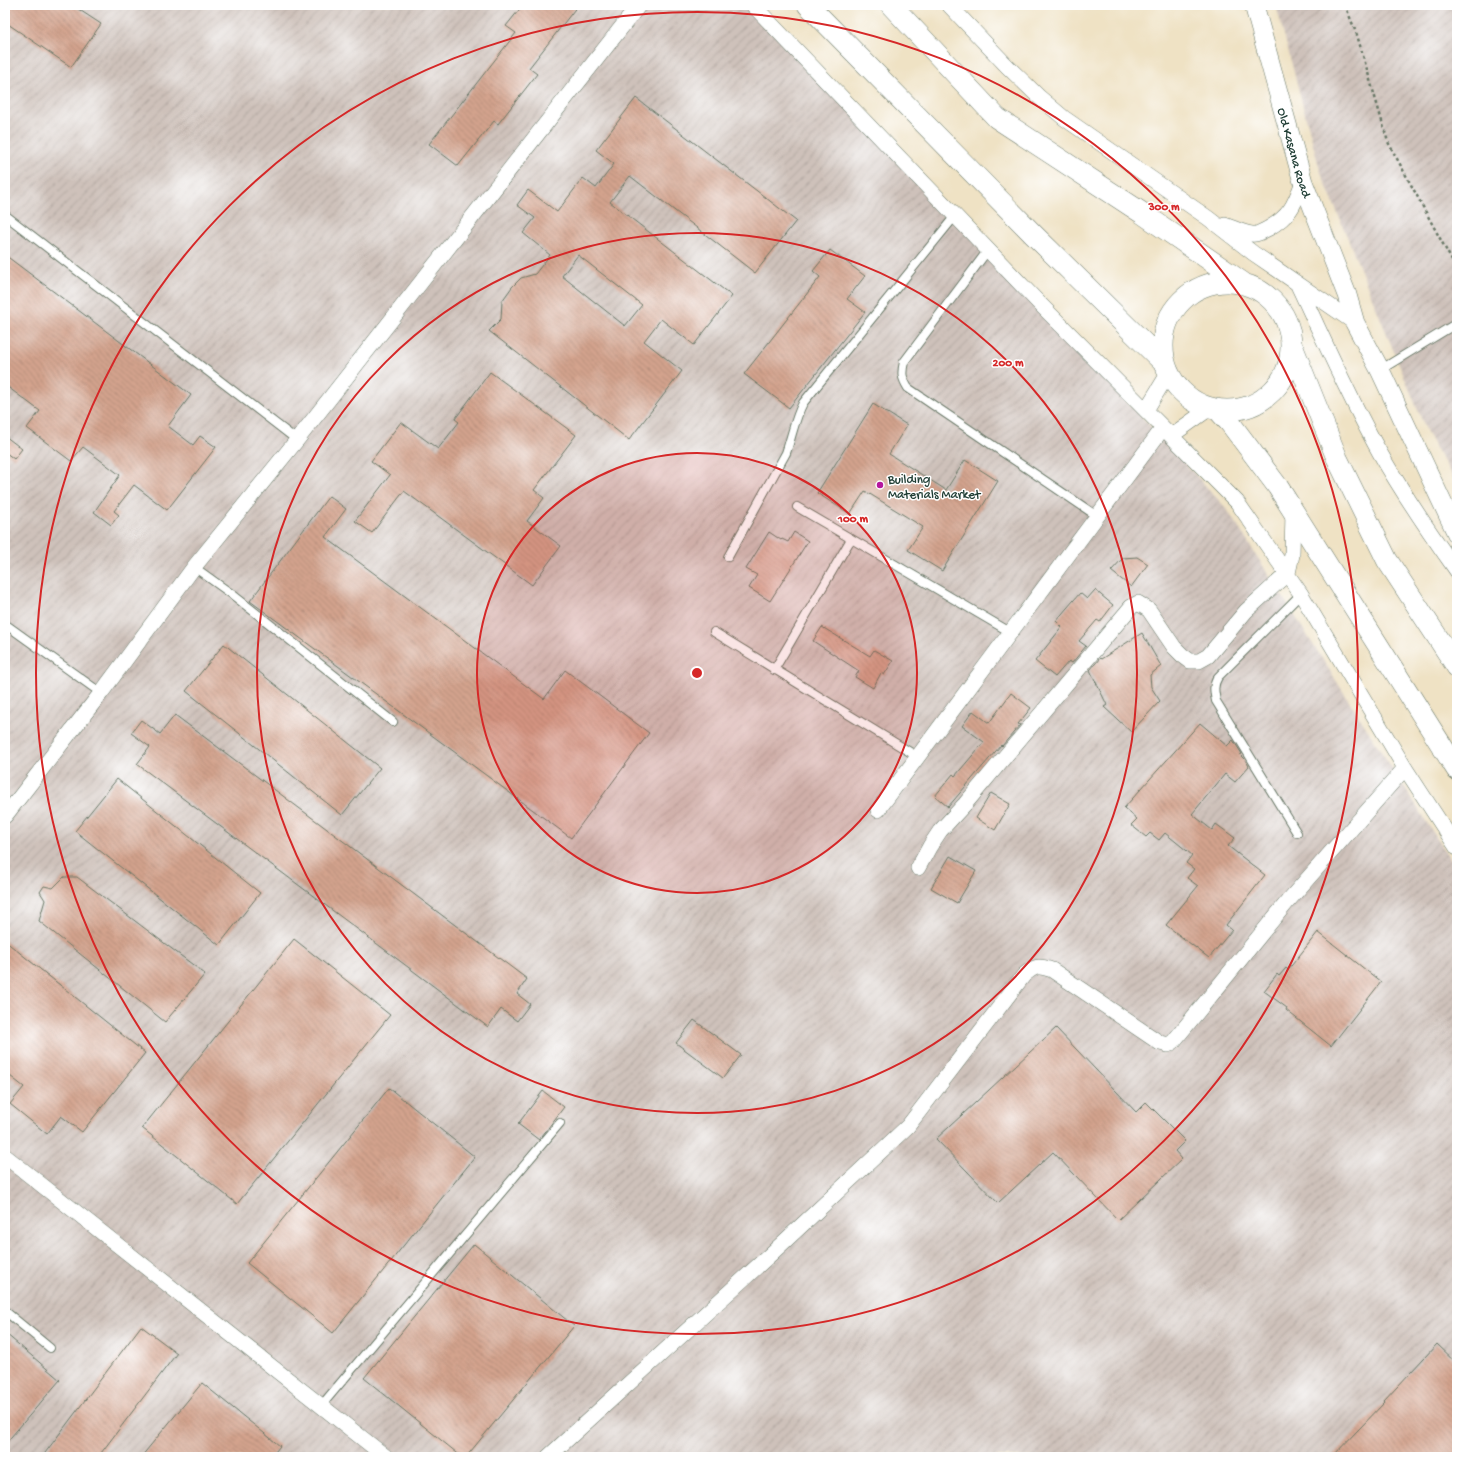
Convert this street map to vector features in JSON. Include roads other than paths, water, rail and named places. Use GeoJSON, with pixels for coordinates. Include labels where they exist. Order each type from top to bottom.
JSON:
{"type":"FeatureCollection","features":[{"type":"Feature","properties":{"kind":"main road"},"geometry":{"type":"LineString","coordinates":[[808,5],[1166,369],[1186,397],[1195,403],[1214,409],[1245,408],[1270,396],[1289,367],[1293,348],[1292,333],[1273,299],[1244,283],[1142,213],[997,118],[891,5]]}},
{"type":"Feature","properties":{"kind":"main road"},"geometry":{"type":"LineString","coordinates":[[1166,369],[1162,352],[1164,330],[1179,302],[1205,284],[1244,283]]}},
{"type":"Feature","properties":{"kind":"main road"},"geometry":{"type":"LineString","coordinates":[[1293,348],[1337,458],[1387,560],[1457,667]]}},
{"type":"Feature","properties":{"kind":"main road"},"geometry":{"type":"LineString","coordinates":[[1214,409],[1230,423],[1278,487],[1457,770]]}},
{"type":"Feature","properties":{"kind":"street"},"geometry":{"type":"LineString","coordinates":[[5,816],[101,693],[194,567],[297,440],[639,5]]}},
{"type":"Feature","properties":{"kind":"street"},"geometry":{"type":"LineString","coordinates":[[754,5],[1038,302],[1237,502],[1302,594],[1405,768],[1457,848]]}},
{"type":"Feature","properties":{"kind":"street"},"geometry":{"type":"LineString","coordinates":[[949,5],[1007,66],[1038,96],[1064,118],[1208,218],[1253,253],[1355,323]]}},
{"type":"Feature","properties":{"kind":"street","name":"Old Kasana Road"},"geometry":{"type":"LineString","coordinates":[[1254,5],[1302,182],[1347,295],[1355,323],[1380,370],[1457,534]]}},
{"type":"Feature","properties":{"kind":"street"},"geometry":{"type":"LineString","coordinates":[[1208,218],[1242,231],[1253,234],[1261,233],[1281,221],[1293,207],[1302,182]]}},
{"type":"Feature","properties":{"kind":"street"},"geometry":{"type":"LineString","coordinates":[[1297,283],[1339,373],[1381,454],[1431,534],[1457,571]]}},
{"type":"Feature","properties":{"kind":"street"},"geometry":{"type":"LineString","coordinates":[[1146,410],[1166,369]]}},
{"type":"Feature","properties":{"kind":"street"},"geometry":{"type":"LineString","coordinates":[[878,810],[1097,516],[1167,432],[1214,409]]}},
{"type":"Feature","properties":{"kind":"street"},"geometry":{"type":"LineString","coordinates":[[918,868],[940,831],[965,804],[1131,607],[1138,603],[1149,610],[1174,647],[1182,655],[1190,660],[1199,661],[1208,656],[1246,612],[1288,573],[1292,555],[1293,512]]}},
{"type":"Feature","properties":{"kind":"street"},"geometry":{"type":"LineString","coordinates":[[548,1457],[772,1253],[908,1126],[1024,975],[1033,968],[1042,966],[1052,970],[1160,1043],[1168,1045],[1173,1042],[1288,901],[1405,768]]}},
{"type":"Feature","properties":{"kind":"street"},"geometry":{"type":"LineString","coordinates":[[5,1156],[386,1457]]}},
{"type":"Feature","properties":{"kind":"lane"},"geometry":{"type":"LineString","coordinates":[[5,215],[297,440]]}},
{"type":"Feature","properties":{"kind":"lane"},"geometry":{"type":"LineString","coordinates":[[728,557],[786,453],[791,439],[796,415],[803,403],[955,216]]}},
{"type":"Feature","properties":{"kind":"lane"},"geometry":{"type":"LineString","coordinates":[[988,250],[904,362],[901,372],[903,380],[908,388],[1097,516]]}},
{"type":"Feature","properties":{"kind":"lane"},"geometry":{"type":"LineString","coordinates":[[1380,370],[1457,323]]}},
{"type":"Feature","properties":{"kind":"lane"},"geometry":{"type":"LineString","coordinates":[[797,507],[1010,632]]}},
{"type":"Feature","properties":{"kind":"lane"},"geometry":{"type":"LineString","coordinates":[[774,670],[851,539]]}},
{"type":"Feature","properties":{"kind":"lane"},"geometry":{"type":"LineString","coordinates":[[194,567],[233,595],[393,722]]}},
{"type":"Feature","properties":{"kind":"lane"},"geometry":{"type":"LineString","coordinates":[[1297,833],[1216,701],[1214,683],[1218,677],[1302,594]]}},
{"type":"Feature","properties":{"kind":"lane"},"geometry":{"type":"LineString","coordinates":[[5,624],[101,693]]}},
{"type":"Feature","properties":{"kind":"lane"},"geometry":{"type":"LineString","coordinates":[[714,632],[918,757]]}},
{"type":"Feature","properties":{"kind":"lane"},"geometry":{"type":"LineString","coordinates":[[321,1406],[560,1123]]}},
{"type":"Feature","properties":{"kind":"lane"},"geometry":{"type":"LineString","coordinates":[[5,1311],[50,1348]]}},
{"type":"Feature","properties":{"kind":"place","name":"Building Materials Market"},"geometry":{"type":"Point","coordinates":[880,485]}}]}
